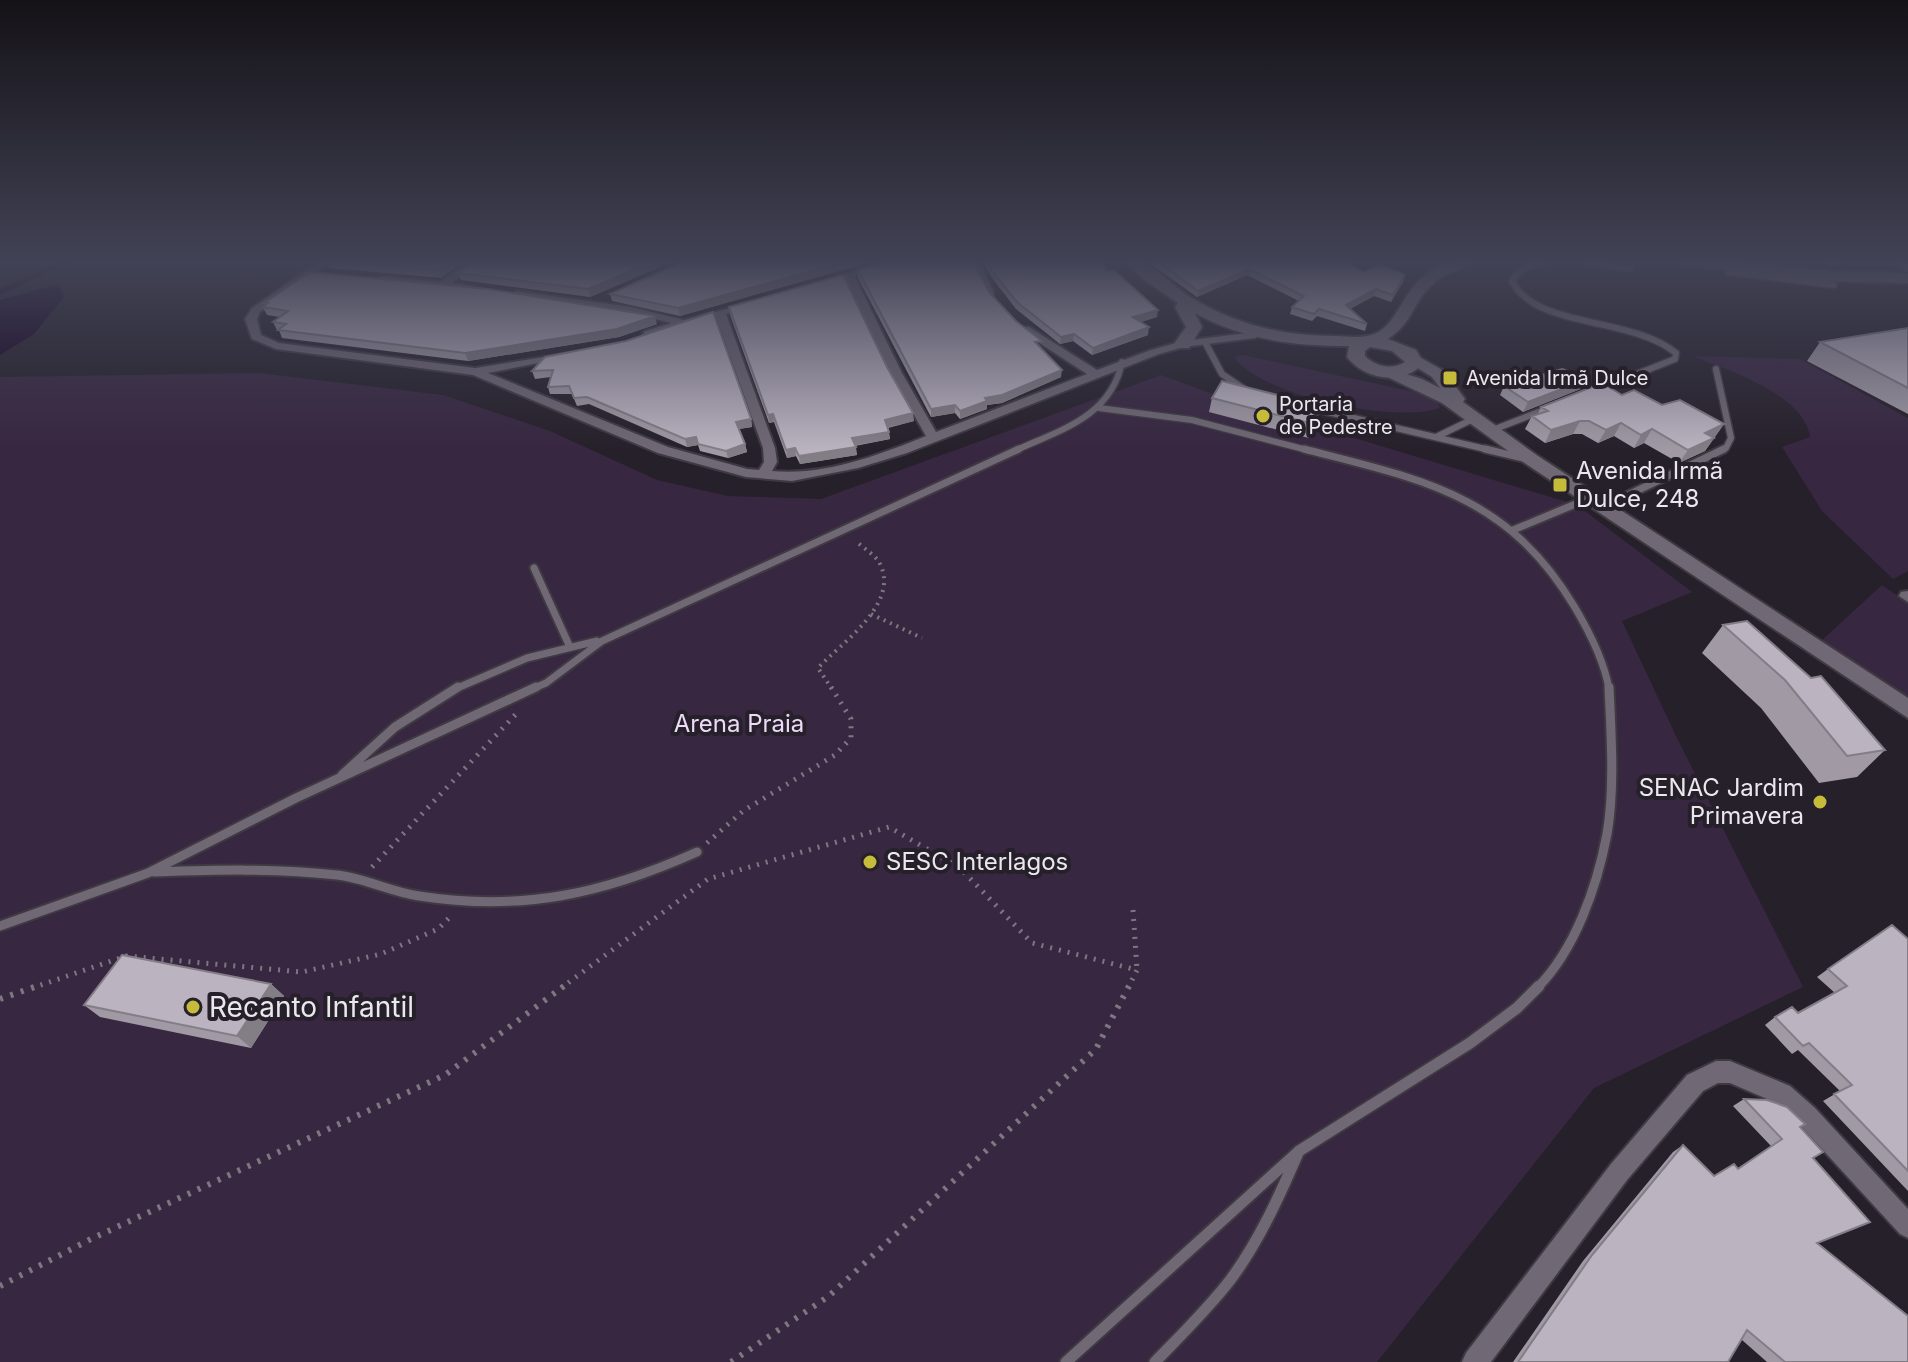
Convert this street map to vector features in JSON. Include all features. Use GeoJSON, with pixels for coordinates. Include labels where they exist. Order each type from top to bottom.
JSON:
{"type":"FeatureCollection","features":[{"type":"Feature","properties":{"kind":"main road"},"geometry":{"type":"LineString","coordinates":[[1183,344],[1194,327],[1192,324]]}},
{"type":"Feature","properties":{"kind":"main road"},"geometry":{"type":"LineString","coordinates":[[1227,324],[1387,373],[1413,367],[1407,324]]}},
{"type":"Feature","properties":{"kind":"main road"},"geometry":{"type":"LineString","coordinates":[[1231,324],[1244,330],[1295,341],[1395,345],[1413,357]]}},
{"type":"Feature","properties":{"kind":"main road"},"geometry":{"type":"LineString","coordinates":[[1364,365],[1355,353],[1399,324]]}},
{"type":"Feature","properties":{"kind":"street"},"geometry":{"type":"LineString","coordinates":[[252,324],[256,337],[276,346],[475,372],[663,450],[708,464],[792,477],[826,472],[934,439],[1122,362],[1204,335],[1244,330]]}},
{"type":"Feature","properties":{"kind":"street"},"geometry":{"type":"LineString","coordinates":[[637,338],[676,324]]}},
{"type":"Feature","properties":{"kind":"street"},"geometry":{"type":"LineString","coordinates":[[724,324],[772,459],[770,468],[763,474]]}},
{"type":"Feature","properties":{"kind":"street"},"geometry":{"type":"LineString","coordinates":[[872,324],[934,439]]}},
{"type":"Feature","properties":{"kind":"street"},"geometry":{"type":"LineString","coordinates":[[1019,324],[1094,374]]}},
{"type":"Feature","properties":{"kind":"street"},"geometry":{"type":"LineString","coordinates":[[1183,344],[1205,342],[1244,330]]}},
{"type":"Feature","properties":{"kind":"street"},"geometry":{"type":"LineString","coordinates":[[475,372],[582,352]]}},
{"type":"Feature","properties":{"kind":"street"},"geometry":{"type":"LineString","coordinates":[[1413,357],[1446,382],[1475,420]]}},
{"type":"Feature","properties":{"kind":"street"},"geometry":{"type":"LineString","coordinates":[[1387,373],[1434,390],[1532,460],[1908,709]]}},
{"type":"Feature","properties":{"kind":"street"},"geometry":{"type":"LineString","coordinates":[[1475,1362],[1619,1172],[1695,1083],[1716,1072],[1730,1072],[1782,1094],[1807,1116],[1908,1226]]}},
{"type":"Feature","properties":{"kind":"lane"},"geometry":{"type":"LineString","coordinates":[[1592,391],[1675,359],[1676,353],[1669,345],[1647,332],[1607,324]]}},
{"type":"Feature","properties":{"kind":"lane"},"geometry":{"type":"LineString","coordinates":[[1205,342],[1222,374],[1250,392]]}},
{"type":"Feature","properties":{"kind":"lane"},"geometry":{"type":"LineString","coordinates":[[0,926],[148,873],[340,778],[546,683],[602,641],[1069,426],[1099,408],[1118,387],[1122,362]]}},
{"type":"Feature","properties":{"kind":"lane"},"geometry":{"type":"LineString","coordinates":[[1513,530],[1596,503],[1726,448],[1731,438],[1716,369]]}},
{"type":"Feature","properties":{"kind":"lane"},"geometry":{"type":"LineString","coordinates":[[1435,438],[1475,420],[1564,402]]}},
{"type":"Feature","properties":{"kind":"lane"},"geometry":{"type":"LineString","coordinates":[[1300,405],[1532,460]]}},
{"type":"Feature","properties":{"kind":"lane"},"geometry":{"type":"LineString","coordinates":[[1066,1362],[1299,1151],[1470,1043],[1517,1008],[1554,971],[1586,906],[1607,833],[1611,747],[1609,686],[1591,635],[1566,593],[1513,530],[1458,495],[1380,469],[1192,420],[1099,408]]}},
{"type":"Feature","properties":{"kind":"lane"},"geometry":{"type":"LineString","coordinates":[[534,568],[569,645]]}},
{"type":"Feature","properties":{"kind":"lane"},"geometry":{"type":"LineString","coordinates":[[340,778],[393,726],[434,700],[526,659],[569,645],[602,641]]}},
{"type":"Feature","properties":{"kind":"lane"},"geometry":{"type":"LineString","coordinates":[[148,873],[246,869],[303,871],[361,879],[416,896],[465,902],[533,901],[583,896],[623,884],[697,852]]}},
{"type":"Feature","properties":{"kind":"lane"},"geometry":{"type":"LineString","coordinates":[[1155,1362],[1200,1316],[1237,1270],[1278,1200],[1299,1151]]}},
{"type":"Feature","properties":{"kind":"path"},"geometry":{"type":"LineString","coordinates":[[697,852],[743,811],[835,755],[851,738],[851,719],[818,668],[835,647],[851,637],[871,614],[879,598],[884,573],[877,560],[845,528]]}},
{"type":"Feature","properties":{"kind":"path"},"geometry":{"type":"LineString","coordinates":[[871,614],[922,638]]}},
{"type":"Feature","properties":{"kind":"path"},"geometry":{"type":"LineString","coordinates":[[361,879],[546,683]]}},
{"type":"Feature","properties":{"kind":"path"},"geometry":{"type":"LineString","coordinates":[[0,1286],[91,1239],[445,1075],[708,879],[889,827],[960,868],[1032,943],[1137,970]]}},
{"type":"Feature","properties":{"kind":"path"},"geometry":{"type":"LineString","coordinates":[[0,999],[126,956],[302,972],[381,954],[438,929],[465,902]]}},
{"type":"Feature","properties":{"kind":"path"},"geometry":{"type":"LineString","coordinates":[[731,1362],[829,1296],[1096,1049],[1137,970],[1133,910]]}},
{"type":"Feature","properties":{"kind":"green space"},"geometry":{"type":"Polygon","coordinates":[[[1243,355],[1424,394],[1437,400],[1440,408],[1393,412],[1331,403],[1272,384],[1249,371],[1234,357],[1243,355]]]}},
{"type":"Feature","properties":{"kind":"green space"},"geometry":{"type":"Polygon","coordinates":[[[1693,356],[1800,359],[1908,418],[1908,571],[1893,579],[1822,511],[1782,447],[1810,437],[1805,422],[1795,409],[1763,386],[1693,356]]]}},
{"type":"Feature","properties":{"kind":"green space","name":"SESC Interlagos"},"geometry":{"type":"Polygon","coordinates":[[[259,373],[443,395],[550,431],[657,480],[728,496],[821,499],[1161,375],[1232,401],[1577,505],[1692,592],[1622,621],[1677,738],[1803,987],[1594,1088],[1377,1362],[0,1362],[0,377],[259,373]]]}},
{"type":"Feature","properties":{"kind":"green space"},"geometry":{"type":"Polygon","coordinates":[[[1882,585],[1908,603],[1908,698],[1821,641],[1882,585]]]}},
{"type":"Feature","properties":{"kind":"shaded area"},"geometry":{"type":"Polygon","coordinates":[[[0,324],[42,324],[34,334],[0,355],[0,324]]]}},
{"type":"Feature","properties":{"kind":"building"},"geometry":{"type":"Polygon","coordinates":[[[283,324],[633,324],[617,329],[465,353],[278,330],[286,324],[283,324]]]}},
{"type":"Feature","properties":{"kind":"building"},"geometry":{"type":"Polygon","coordinates":[[[678,324],[717,324],[751,419],[736,422],[745,444],[726,451],[698,444],[696,437],[685,439],[587,397],[574,398],[569,386],[548,387],[553,370],[532,371],[545,357],[626,341],[678,324]]]}},
{"type":"Feature","properties":{"kind":"building"},"geometry":{"type":"Polygon","coordinates":[[[735,324],[866,324],[913,413],[885,420],[889,432],[852,438],[856,447],[799,456],[795,448],[786,450],[773,414],[768,415],[735,324]]]}},
{"type":"Feature","properties":{"kind":"building"},"geometry":{"type":"Polygon","coordinates":[[[886,324],[1019,324],[1042,341],[1035,342],[1062,370],[1002,395],[985,398],[987,401],[960,411],[955,405],[931,409],[886,324]]]}},
{"type":"Feature","properties":{"kind":"building"},"geometry":{"type":"Polygon","coordinates":[[[1044,324],[1143,324],[1149,327],[1093,348],[1074,334],[1061,337],[1044,324]]]}},
{"type":"Feature","properties":{"kind":"building"},"geometry":{"type":"Polygon","coordinates":[[[1908,328],[1908,388],[1820,342],[1908,328]]]}},
{"type":"Feature","properties":{"kind":"building"},"geometry":{"type":"Polygon","coordinates":[[[1562,369],[1588,379],[1528,402],[1504,386],[1562,369]]]}},
{"type":"Feature","properties":{"kind":"building"},"geometry":{"type":"Polygon","coordinates":[[[1222,381],[1321,406],[1313,424],[1212,398],[1222,381]]]}},
{"type":"Feature","properties":{"kind":"building"},"geometry":{"type":"Polygon","coordinates":[[[1602,383],[1622,395],[1634,390],[1662,405],[1680,400],[1724,424],[1705,433],[1714,438],[1688,450],[1652,429],[1641,435],[1621,423],[1606,430],[1589,421],[1580,421],[1551,430],[1532,416],[1548,411],[1541,407],[1602,383]]]}},
{"type":"Feature","properties":{"kind":"building"},"geometry":{"type":"Polygon","coordinates":[[[1747,621],[1811,678],[1821,676],[1885,750],[1847,756],[1785,680],[1723,625],[1747,621]]]}},
{"type":"Feature","properties":{"kind":"building"},"geometry":{"type":"Polygon","coordinates":[[[1892,925],[1908,939],[1908,1171],[1834,1094],[1852,1085],[1809,1043],[1803,1046],[1775,1017],[1792,1007],[1798,1013],[1847,986],[1828,969],[1892,925]]]}},
{"type":"Feature","properties":{"kind":"building","name":"Recanto Infantil"},"geometry":{"type":"Polygon","coordinates":[[[122,955],[271,984],[237,1036],[84,1005],[122,955]]]}},
{"type":"Feature","properties":{"kind":"building"},"geometry":{"type":"Polygon","coordinates":[[[1744,1099],[1767,1100],[1787,1107],[1805,1124],[1800,1127],[1823,1152],[1813,1158],[1870,1222],[1817,1243],[1908,1316],[1908,1362],[1785,1362],[1747,1330],[1728,1362],[1518,1362],[1592,1255],[1683,1145],[1714,1176],[1734,1164],[1738,1169],[1782,1139],[1744,1099]]]}},
{"type":"Feature","properties":{"kind":"place","name":"Avenida Irmã Dulce"},"geometry":{"type":"Point","coordinates":[1450,378]}},
{"type":"Feature","properties":{"kind":"place","name":"Portaria de Pedestre"},"geometry":{"type":"Point","coordinates":[1263,416]}},
{"type":"Feature","properties":{"kind":"place","name":"Avenida Irmã Dulce, 248"},"geometry":{"type":"Point","coordinates":[1560,485]}},
{"type":"Feature","properties":{"kind":"place","name":"SENAC Jardim Primavera"},"geometry":{"type":"Point","coordinates":[1820,802]}},
{"type":"Feature","properties":{"kind":"place","name":"SESC Interlagos"},"geometry":{"type":"Point","coordinates":[870,862]}},
{"type":"Feature","properties":{"kind":"place","name":"Recanto Infantil"},"geometry":{"type":"Point","coordinates":[193,1007]}},
{"type":"Feature","properties":{"kind":"park label","name":"Arena Praia"},"geometry":{"type":"Point","coordinates":[739,724]}}]}
